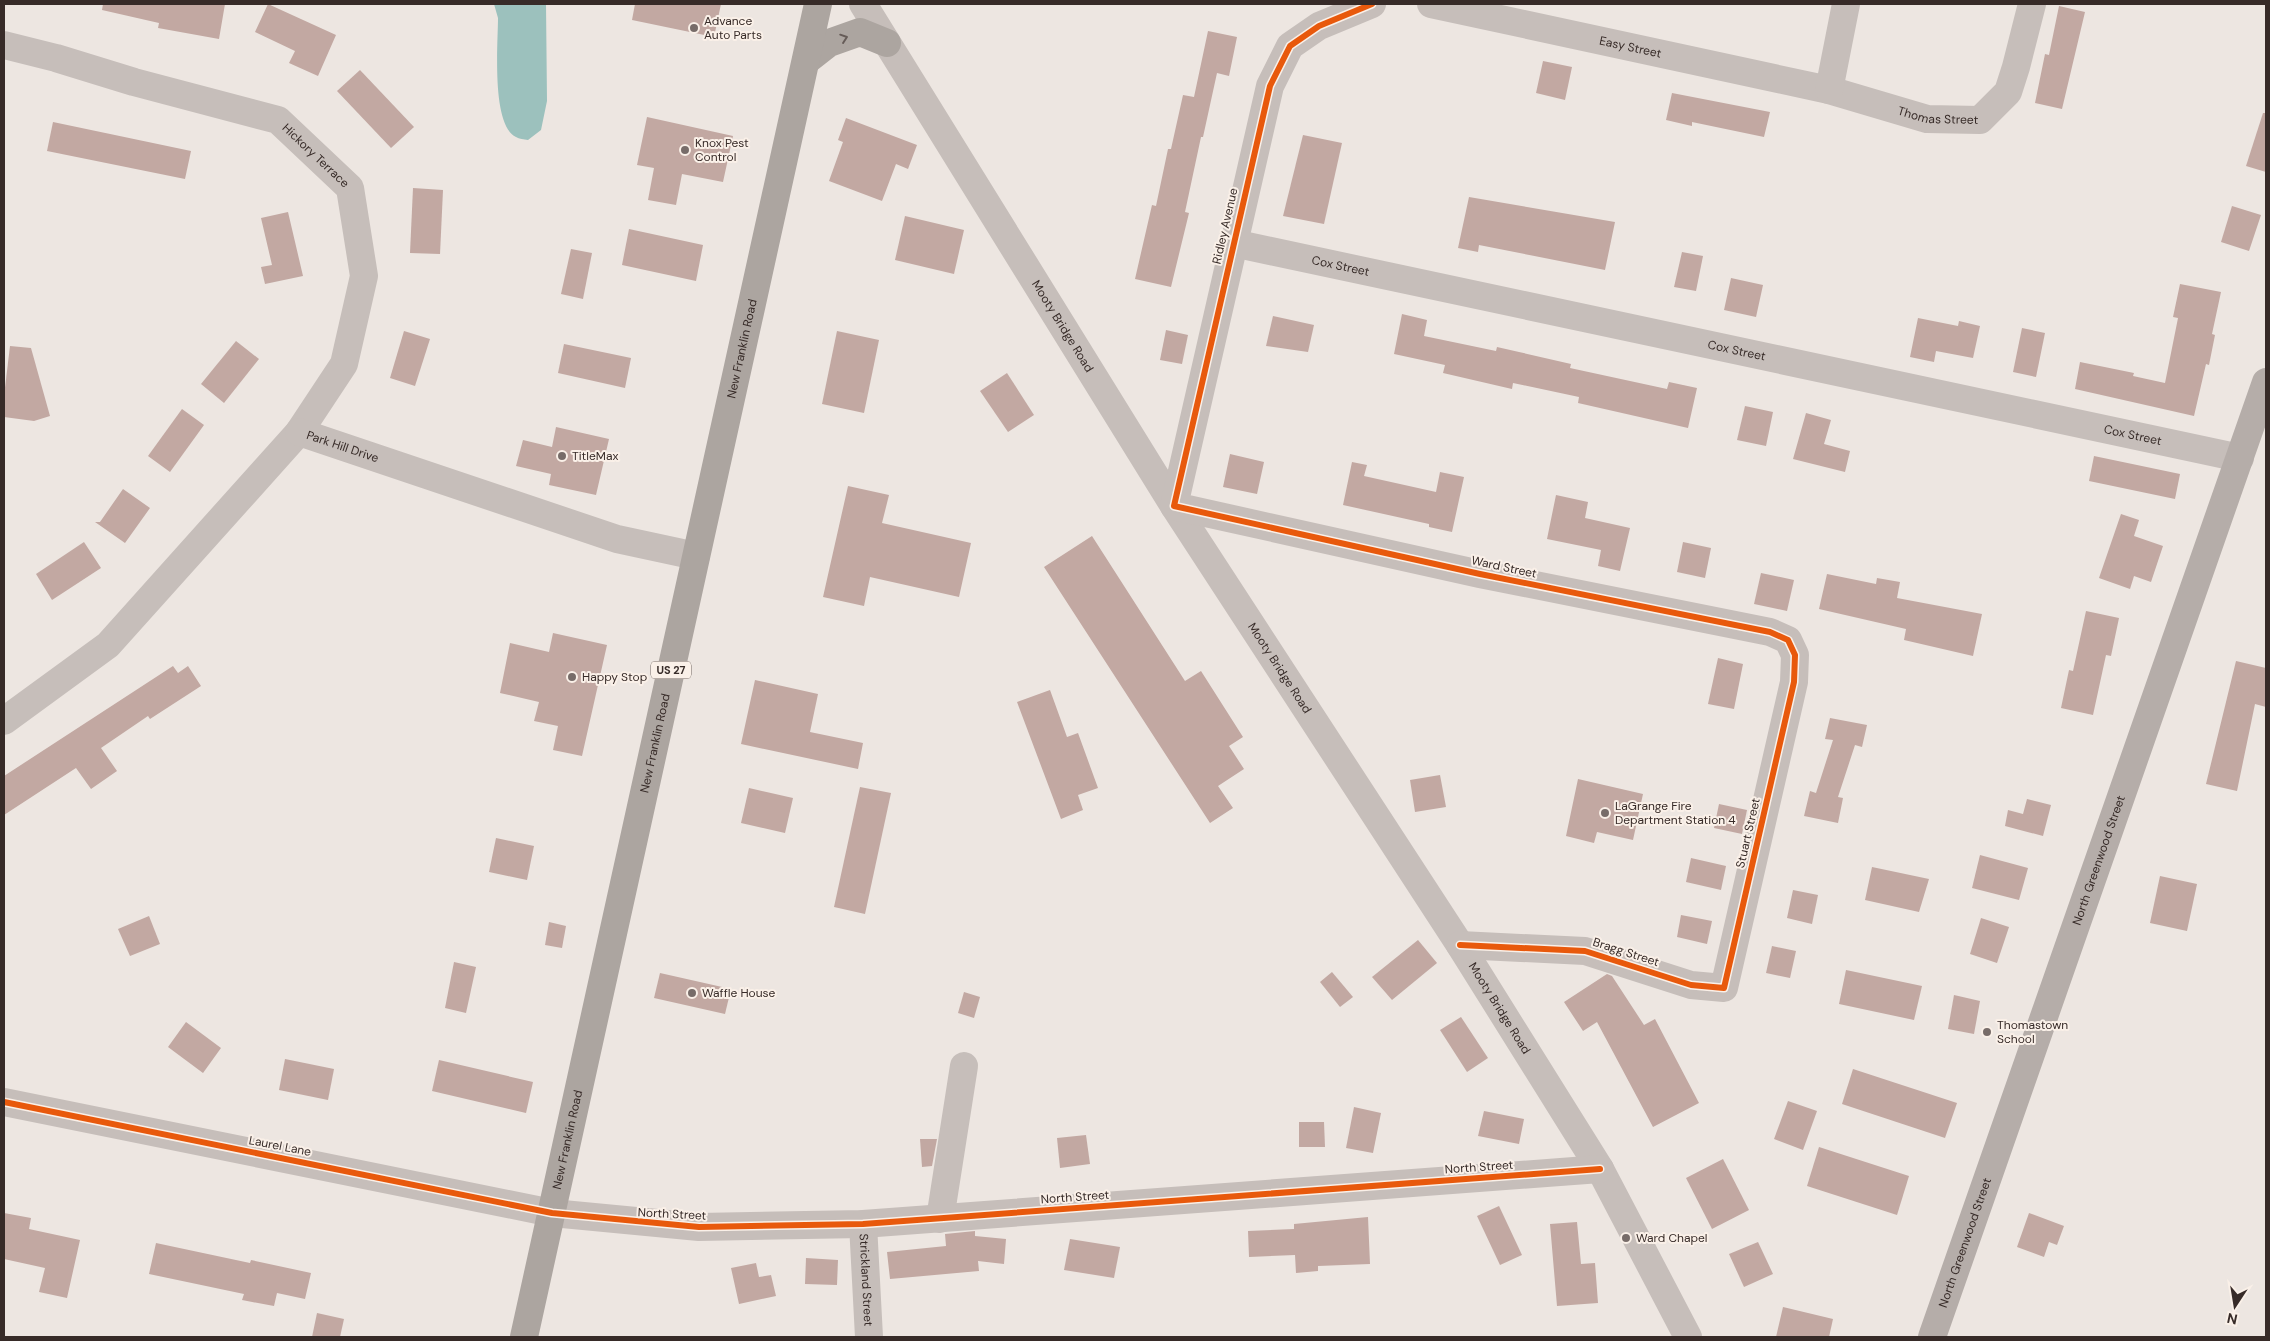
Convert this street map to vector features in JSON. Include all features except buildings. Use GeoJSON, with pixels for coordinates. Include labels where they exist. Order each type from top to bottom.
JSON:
{"type":"FeatureCollection","features":[{"type":"Feature","properties":{"kind":"highway","name":"New Franklin Road"},"geometry":{"type":"LineString","coordinates":[[524,1337],[818,4]]}},
{"type":"Feature","properties":{"kind":"highway"},"geometry":{"type":"LineString","coordinates":[[806,61],[829,43],[860,32],[887,43]]}},
{"type":"Feature","properties":{"kind":"main road","name":"North Greenwood Street"},"geometry":{"type":"LineString","coordinates":[[1932,1337],[2266,382]]}},
{"type":"Feature","properties":{"kind":"street","name":"Mooty Bridge Road"},"geometry":{"type":"LineString","coordinates":[[863,4],[1174,506],[1460,945],[1600,1169],[1688,1337]]}},
{"type":"Feature","properties":{"kind":"street","name":"Ridley Avenue"},"geometry":{"type":"LineString","coordinates":[[1174,506],[1270,86],[1290,46],[1319,26],[1372,4]]}},
{"type":"Feature","properties":{"kind":"street","name":"Easy Street"},"geometry":{"type":"LineString","coordinates":[[1431,4],[1829,90]]}},
{"type":"Feature","properties":{"kind":"street"},"geometry":{"type":"LineString","coordinates":[[1829,90],[1846,4]]}},
{"type":"Feature","properties":{"kind":"street","name":"Thomas Street"},"geometry":{"type":"LineString","coordinates":[[1829,90],[1927,119],[1980,120],[2008,92],[2032,4]]}},
{"type":"Feature","properties":{"kind":"street","name":"Hickory Terrace"},"geometry":{"type":"LineString","coordinates":[[4,45],[278,120],[350,188],[364,276],[344,364],[300,432]]}},
{"type":"Feature","properties":{"kind":"street","name":"Cox Street"},"geometry":{"type":"LineString","coordinates":[[1233,243],[2240,458]]}},
{"type":"Feature","properties":{"kind":"street","name":"Park Hill Drive"},"geometry":{"type":"LineString","coordinates":[[4,721],[108,645],[300,432],[618,539],[696,556]]}},
{"type":"Feature","properties":{"kind":"street","name":"Ward Street"},"geometry":{"type":"LineString","coordinates":[[1174,506],[1480,574],[1770,632],[1788,640],[1795,655],[1794,682]]}},
{"type":"Feature","properties":{"kind":"street","name":"Stuart Street"},"geometry":{"type":"LineString","coordinates":[[1724,988],[1794,682]]}},
{"type":"Feature","properties":{"kind":"street","name":"Bragg Street"},"geometry":{"type":"LineString","coordinates":[[1460,945],[1585,951],[1692,985],[1724,988]]}},
{"type":"Feature","properties":{"kind":"street"},"geometry":{"type":"LineString","coordinates":[[940,1218],[964,1066]]}},
{"type":"Feature","properties":{"kind":"street","name":"Laurel Lane"},"geometry":{"type":"LineString","coordinates":[[4,1102],[552,1213]]}},
{"type":"Feature","properties":{"kind":"street","name":"North Street"},"geometry":{"type":"LineString","coordinates":[[552,1213],[699,1227],[863,1224],[1600,1169]]}},
{"type":"Feature","properties":{"kind":"street","name":"Strickland Street"},"geometry":{"type":"LineString","coordinates":[[863,1224],[869,1337]]}},
{"type":"Feature","properties":{"kind":"water"},"geometry":{"type":"Polygon","coordinates":[[[494,4],[546,4],[547,101],[541,130],[528,140],[516,137],[508,129],[499,101],[497,63],[498,18],[494,4]]]}},
{"type":"Feature","properties":{"kind":"cycle path"},"geometry":{"type":"LineString","coordinates":[[1372,4],[1319,26],[1290,46],[1270,86],[1174,506],[1480,574],[1770,632],[1788,640],[1795,655],[1794,682],[1724,988],[1691,985],[1585,951],[1460,945]]}},
{"type":"Feature","properties":{"kind":"cycle path"},"geometry":{"type":"LineString","coordinates":[[4,1102],[552,1213],[699,1227],[863,1224],[1600,1169]]}},
{"type":"Feature","properties":{"kind":"place","name":"Advance Auto Parts"},"geometry":{"type":"Point","coordinates":[694,28]}},
{"type":"Feature","properties":{"kind":"place","name":"Knox Pest Control"},"geometry":{"type":"Point","coordinates":[685,150]}},
{"type":"Feature","properties":{"kind":"place","name":"TitleMax"},"geometry":{"type":"Point","coordinates":[562,456]}},
{"type":"Feature","properties":{"kind":"place","name":"Happy Stop"},"geometry":{"type":"Point","coordinates":[572,677]}},
{"type":"Feature","properties":{"kind":"place","name":"LaGrange Fire Department Station 4"},"geometry":{"type":"Point","coordinates":[1605,813]}},
{"type":"Feature","properties":{"kind":"place","name":"Waffle House"},"geometry":{"type":"Point","coordinates":[692,993]}},
{"type":"Feature","properties":{"kind":"place","name":"Thomastown School"},"geometry":{"type":"Point","coordinates":[1987,1032]}},
{"type":"Feature","properties":{"kind":"place","name":"Ward Chapel"},"geometry":{"type":"Point","coordinates":[1626,1238]}}]}
